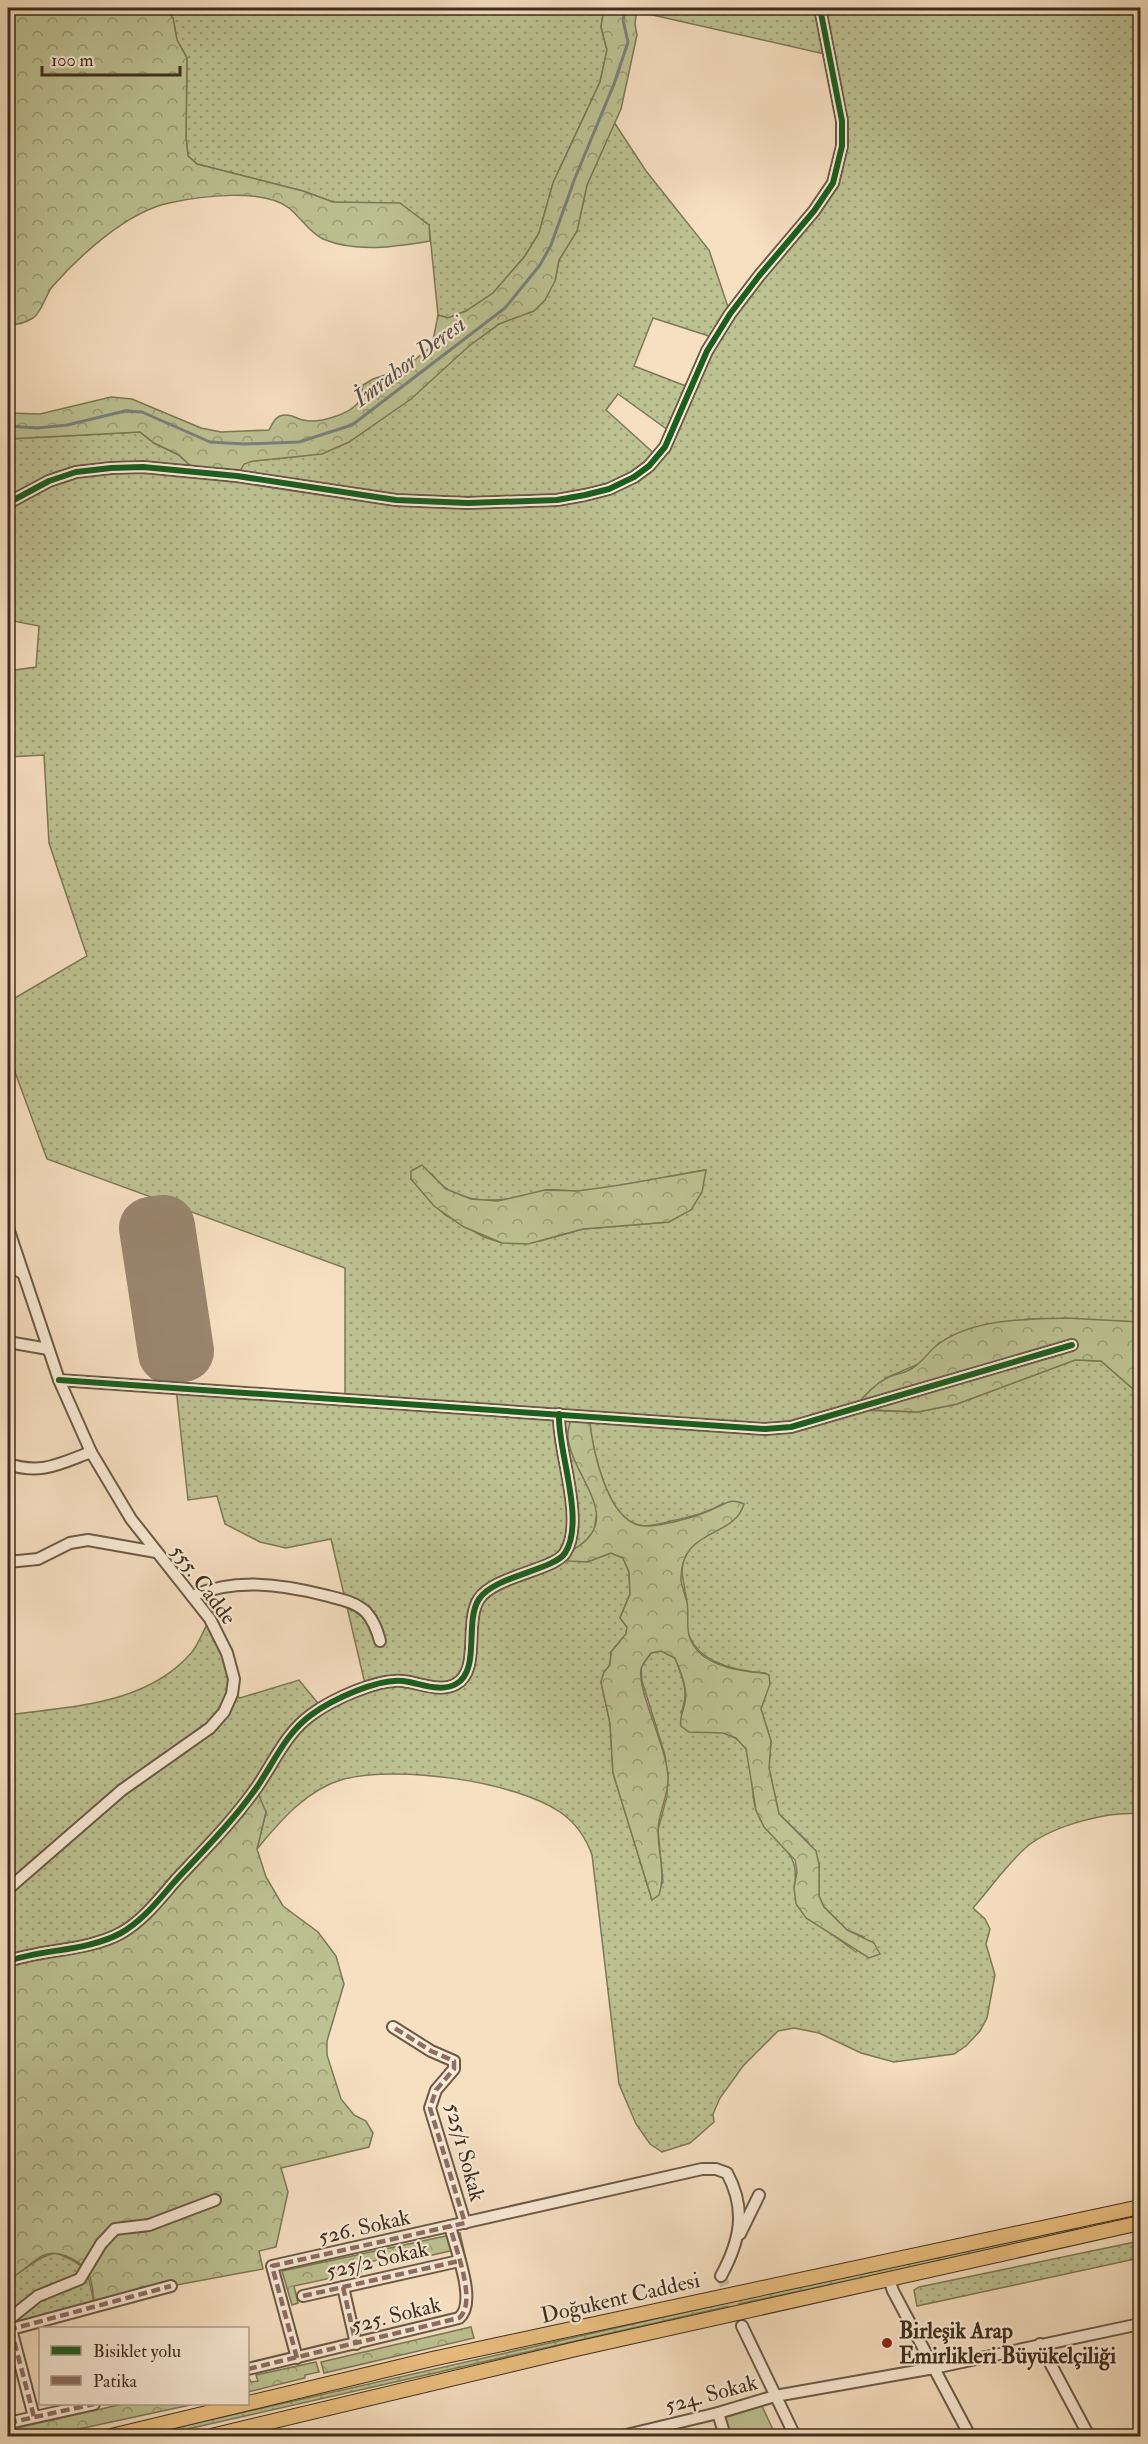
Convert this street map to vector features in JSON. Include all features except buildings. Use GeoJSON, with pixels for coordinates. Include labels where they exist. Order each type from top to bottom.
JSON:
{"type":"FeatureCollection","features":[{"type":"Feature","properties":{"kind":"main road","name":"Doğukent Caddesi"},"geometry":{"type":"LineString","coordinates":[[249,2403],[441,2356],[1140,2207]]}},
{"type":"Feature","properties":{"kind":"main road","name":"Doğukent Caddesi"},"geometry":{"type":"LineString","coordinates":[[211,2436],[576,2349],[1140,2223]]}},
{"type":"Feature","properties":{"kind":"main road","name":"Doğukent Caddesi"},"geometry":{"type":"LineString","coordinates":[[111,2436],[239,2405]]}},
{"type":"Feature","properties":{"kind":"street"},"geometry":{"type":"LineString","coordinates":[[8,503],[58,478],[76,472],[111,468],[143,467],[284,481],[396,500],[440,503],[557,500],[609,489],[634,477],[649,466],[665,447],[707,351],[730,314],[814,211],[833,183],[842,146],[842,121],[820,8]]}},
{"type":"Feature","properties":{"kind":"street","name":"555. Cadde"},"geometry":{"type":"LineString","coordinates":[[8,1228],[59,1380],[91,1452],[131,1519],[210,1619],[228,1653],[234,1678],[232,1694],[225,1712],[210,1728],[122,1790],[8,1890]]}},
{"type":"Feature","properties":{"kind":"street"},"geometry":{"type":"LineString","coordinates":[[8,1265],[22,1273]]}},
{"type":"Feature","properties":{"kind":"street"},"geometry":{"type":"LineString","coordinates":[[8,1342],[48,1349]]}},
{"type":"Feature","properties":{"kind":"street"},"geometry":{"type":"LineString","coordinates":[[59,1380],[765,1429],[791,1427],[1072,1345]]}},
{"type":"Feature","properties":{"kind":"street"},"geometry":{"type":"LineString","coordinates":[[8,1961],[34,1953],[78,1947],[109,1938],[138,1921],[229,1824],[256,1789],[288,1737],[301,1722],[321,1707],[349,1694],[401,1680],[438,1687],[459,1683],[466,1674],[470,1659],[473,1609],[480,1597],[494,1586],[560,1559],[570,1544],[570,1480],[559,1414]]}},
{"type":"Feature","properties":{"kind":"street"},"geometry":{"type":"LineString","coordinates":[[8,1464],[24,1469],[40,1470],[91,1452]]}},
{"type":"Feature","properties":{"kind":"street"},"geometry":{"type":"LineString","coordinates":[[8,1562],[38,1559],[70,1543],[88,1540],[156,1552]]}},
{"type":"Feature","properties":{"kind":"street"},"geometry":{"type":"LineString","coordinates":[[192,1596],[213,1589],[234,1586],[269,1585],[303,1590],[348,1601],[361,1608],[375,1623],[380,1641]]}},
{"type":"Feature","properties":{"kind":"street","name":"525/1 Sokak"},"geometry":{"type":"LineString","coordinates":[[393,2027],[431,2051],[454,2061],[454,2069],[436,2090],[430,2108],[465,2223]]}},
{"type":"Feature","properties":{"kind":"street","name":"526. Sokak"},"geometry":{"type":"LineString","coordinates":[[297,2358],[272,2266],[609,2189],[716,2169],[724,2171],[729,2177],[736,2202],[739,2237]]}},
{"type":"Feature","properties":{"kind":"street"},"geometry":{"type":"LineString","coordinates":[[721,2276],[759,2195]]}},
{"type":"Feature","properties":{"kind":"street"},"geometry":{"type":"LineString","coordinates":[[9,2326],[38,2296],[80,2279],[106,2236],[115,2229],[149,2225],[215,2200]]}},
{"type":"Feature","properties":{"kind":"street","name":"525. Sokak"},"geometry":{"type":"LineString","coordinates":[[249,2369],[459,2318],[466,2310],[468,2300],[450,2226]]}},
{"type":"Feature","properties":{"kind":"street","name":"525/2 Sokak"},"geometry":{"type":"LineString","coordinates":[[303,2296],[459,2261]]}},
{"type":"Feature","properties":{"kind":"street"},"geometry":{"type":"LineString","coordinates":[[889,2279],[893,2291],[970,2436]]}},
{"type":"Feature","properties":{"kind":"street"},"geometry":{"type":"LineString","coordinates":[[9,2326],[171,2286]]}},
{"type":"Feature","properties":{"kind":"street"},"geometry":{"type":"LineString","coordinates":[[343,2287],[356,2344]]}},
{"type":"Feature","properties":{"kind":"street"},"geometry":{"type":"LineString","coordinates":[[9,2326],[34,2417]]}},
{"type":"Feature","properties":{"kind":"street"},"geometry":{"type":"LineString","coordinates":[[742,2326],[795,2436]]}},
{"type":"Feature","properties":{"kind":"street","name":"524. Sokak"},"geometry":{"type":"LineString","coordinates":[[622,2436],[718,2414],[775,2396],[934,2368],[1040,2344],[1140,2326]]}},
{"type":"Feature","properties":{"kind":"street"},"geometry":{"type":"LineString","coordinates":[[1040,2344],[1089,2436]]}},
{"type":"Feature","properties":{"kind":"street"},"geometry":{"type":"LineString","coordinates":[[8,2423],[85,2405]]}},
{"type":"Feature","properties":{"kind":"street"},"geometry":{"type":"LineString","coordinates":[[718,2414],[725,2436]]}},
{"type":"Feature","properties":{"kind":"green space"},"geometry":{"type":"Polygon","coordinates":[[[8,8],[165,9],[173,18],[177,40],[187,58],[186,137],[188,156],[197,164],[303,191],[333,202],[400,203],[429,225],[430,241],[390,247],[349,246],[319,237],[289,208],[264,198],[231,195],[182,200],[137,215],[105,236],[52,287],[33,318],[8,325],[8,8]]]}},
{"type":"Feature","properties":{"kind":"green space"},"geometry":{"type":"Polygon","coordinates":[[[162,8],[604,8],[601,27],[607,50],[600,82],[553,183],[539,233],[525,256],[493,293],[466,311],[448,318],[438,315],[429,225],[362,204],[333,202],[303,191],[197,164],[188,156],[186,137],[187,58],[177,40],[173,18],[162,8]]]}},
{"type":"Feature","properties":{"kind":"green space"},"geometry":{"type":"Polygon","coordinates":[[[604,8],[637,8],[635,24],[637,35],[621,109],[587,185],[577,231],[559,260],[555,281],[545,300],[534,311],[499,324],[469,346],[411,399],[349,442],[322,454],[253,461],[244,464],[237,476],[198,473],[179,455],[154,443],[140,432],[8,439],[8,413],[40,414],[111,397],[132,399],[201,428],[221,432],[269,430],[275,420],[283,415],[310,421],[326,419],[351,409],[361,398],[363,385],[373,379],[403,369],[432,346],[438,315],[448,318],[466,311],[493,293],[525,256],[539,233],[553,183],[600,82],[607,50],[601,27],[604,8]]]}},
{"type":"Feature","properties":{"kind":"green space"},"geometry":{"type":"Polygon","coordinates":[[[637,8],[1140,8],[1140,1322],[1028,1319],[983,1326],[939,1343],[921,1363],[886,1378],[854,1410],[918,1412],[957,1404],[1075,1360],[1101,1361],[1140,1395],[1140,1814],[1098,1817],[1053,1831],[1040,1838],[1014,1859],[973,1908],[985,1919],[990,1929],[986,1944],[995,1975],[987,2018],[980,2031],[966,2046],[954,2054],[894,2062],[861,2053],[819,2033],[794,2028],[778,2031],[743,2066],[720,2098],[713,2114],[714,2122],[690,2143],[662,2152],[650,2144],[636,2124],[619,2084],[590,1849],[580,1831],[566,1816],[540,1801],[514,1792],[486,1784],[424,1775],[367,1775],[344,1779],[306,1798],[285,1817],[257,1849],[266,1812],[121,1933],[8,1961],[8,1715],[107,1700],[153,1683],[174,1670],[192,1652],[210,1619],[220,1636],[232,1694],[240,1698],[299,1680],[321,1707],[366,1688],[331,1539],[286,1548],[260,1542],[225,1524],[217,1496],[188,1500],[176,1388],[345,1400],[345,1268],[47,1159],[8,1053],[8,1002],[87,956],[49,843],[44,755],[8,757],[8,671],[36,667],[39,626],[8,620],[8,439],[140,432],[154,443],[179,455],[198,473],[253,461],[302,456],[349,442],[469,346],[499,324],[512,318],[555,281],[559,260],[577,231],[587,185],[614,122],[646,171],[709,250],[730,313],[833,183],[842,146],[829,55],[635,11],[637,8]],[[653,318],[634,366],[691,388],[715,338],[653,318]],[[618,394],[606,410],[657,456],[672,433],[618,394]],[[705,1170],[578,1191],[546,1190],[512,1198],[487,1200],[474,1199],[450,1191],[432,1174],[411,1179],[445,1215],[484,1237],[502,1243],[540,1241],[583,1229],[669,1222],[705,1170]],[[589,1416],[591,1491],[597,1511],[594,1531],[582,1545],[569,1552],[587,1562],[611,1553],[623,1558],[629,1572],[630,1594],[620,1618],[627,1627],[626,1634],[611,1652],[610,1665],[604,1672],[601,1682],[610,1723],[613,1773],[652,1900],[663,1882],[658,1830],[667,1796],[668,1777],[665,1755],[642,1681],[641,1667],[651,1653],[661,1651],[675,1658],[682,1678],[685,1698],[681,1712],[725,1732],[745,1747],[750,1761],[756,1810],[761,1822],[783,1846],[794,1863],[794,1888],[825,1929],[856,1952],[864,1937],[847,1930],[824,1907],[819,1896],[819,1864],[808,1842],[779,1814],[769,1768],[771,1741],[761,1709],[765,1673],[740,1670],[715,1662],[696,1647],[689,1636],[682,1574],[683,1562],[686,1552],[701,1538],[724,1503],[701,1513],[656,1525],[644,1526],[631,1522],[620,1512],[603,1481],[589,1416]]]}},
{"type":"Feature","properties":{"kind":"green space"},"geometry":{"type":"Polygon","coordinates":[[[422,1165],[446,1189],[471,1199],[498,1201],[545,1190],[578,1191],[706,1170],[702,1192],[691,1210],[669,1222],[583,1229],[528,1244],[502,1243],[464,1227],[434,1206],[411,1179],[411,1171],[422,1165]]]}},
{"type":"Feature","properties":{"kind":"green space"},"geometry":{"type":"Polygon","coordinates":[[[1066,1318],[1140,1322],[1140,1395],[1101,1361],[1075,1360],[957,1404],[918,1412],[853,1409],[877,1384],[914,1367],[940,1343],[968,1329],[1001,1322],[1066,1318]]]}},
{"type":"Feature","properties":{"kind":"green space"},"geometry":{"type":"Polygon","coordinates":[[[572,1415],[589,1416],[603,1481],[619,1511],[630,1521],[643,1526],[659,1525],[696,1516],[727,1502],[735,1501],[744,1504],[730,1523],[698,1542],[689,1551],[683,1563],[681,1580],[687,1602],[691,1641],[700,1653],[717,1664],[769,1675],[770,1684],[761,1709],[771,1741],[769,1768],[779,1814],[816,1851],[819,1864],[819,1896],[824,1907],[847,1930],[874,1943],[880,1954],[869,1958],[806,1918],[796,1904],[795,1860],[764,1827],[756,1810],[746,1749],[736,1738],[723,1733],[689,1732],[681,1726],[686,1696],[683,1679],[675,1658],[661,1651],[651,1653],[641,1669],[643,1691],[663,1751],[668,1777],[658,1831],[662,1871],[661,1887],[659,1895],[652,1900],[613,1773],[610,1723],[601,1682],[604,1672],[610,1665],[611,1652],[626,1634],[627,1627],[620,1618],[630,1594],[629,1572],[623,1558],[611,1553],[587,1562],[568,1561],[569,1552],[586,1540],[595,1527],[596,1513],[593,1499],[572,1454],[568,1438],[572,1415]]]}},
{"type":"Feature","properties":{"kind":"green space"},"geometry":{"type":"Polygon","coordinates":[[[256,1789],[266,1812],[257,1849],[266,1877],[283,1906],[318,1932],[336,1956],[344,1984],[327,2041],[327,2055],[341,2099],[354,2115],[366,2121],[373,2133],[369,2147],[281,2168],[288,2192],[276,2247],[259,2251],[263,2269],[171,2286],[95,2307],[92,2283],[87,2271],[78,2262],[60,2254],[42,2256],[8,2280],[8,1961],[121,1933],[256,1789]]]}},
{"type":"Feature","properties":{"kind":"green space"},"geometry":{"type":"Polygon","coordinates":[[[1140,2214],[1080,2227],[1050,2238],[743,2303],[157,2436],[139,2436],[739,2300],[1140,2214]]]}},
{"type":"Feature","properties":{"kind":"green space"},"geometry":{"type":"Polygon","coordinates":[[[460,2233],[467,2264],[464,2264],[459,2249],[393,2264],[388,2258],[363,2263],[364,2271],[294,2286],[298,2303],[292,2305],[282,2271],[460,2233]]]}},
{"type":"Feature","properties":{"kind":"green space"},"geometry":{"type":"Polygon","coordinates":[[[1140,2241],[1140,2258],[917,2306],[914,2290],[919,2287],[1140,2241]]]}},
{"type":"Feature","properties":{"kind":"green space"},"geometry":{"type":"Polygon","coordinates":[[[56,2253],[83,2267],[89,2278],[95,2307],[8,2330],[8,2280],[37,2260],[56,2253]]]}},
{"type":"Feature","properties":{"kind":"green space"},"geometry":{"type":"Polygon","coordinates":[[[471,2327],[474,2338],[324,2373],[321,2362],[471,2327]]]}},
{"type":"Feature","properties":{"kind":"green space"},"geometry":{"type":"Polygon","coordinates":[[[316,2362],[319,2372],[305,2375],[305,2378],[249,2392],[249,2378],[251,2382],[258,2381],[256,2375],[316,2362]]]}},
{"type":"Feature","properties":{"kind":"green space"},"geometry":{"type":"Polygon","coordinates":[[[119,2405],[190,2405],[46,2436],[8,2436],[8,2430],[119,2405]]]}},
{"type":"Feature","properties":{"kind":"green space"},"geometry":{"type":"Polygon","coordinates":[[[762,2406],[776,2436],[731,2436],[724,2418],[762,2406]]]}},
{"type":"Feature","properties":{"kind":"waterway","name":"İmrahor Deresi"},"geometry":{"type":"LineString","coordinates":[[8,426],[37,428],[67,425],[125,411],[142,412],[210,442],[244,444],[299,442],[352,425],[505,308],[540,265],[551,245],[575,178],[614,84],[628,42],[623,20],[626,8]]}},
{"type":"Feature","properties":{"kind":"runway"},"geometry":{"type":"LineString","coordinates":[[164,1226],[183,1351],[169,1353],[150,1228],[164,1226]]}},
{"type":"Feature","properties":{"kind":"tunnel"},"geometry":{"type":"LineString","coordinates":[[721,2276],[742,2326]]}},
{"type":"Feature","properties":{"kind":"marked path"},"geometry":{"type":"LineString","coordinates":[[297,2358],[272,2266],[465,2223],[430,2108],[436,2090],[454,2069],[454,2061],[431,2051],[393,2027]]}},
{"type":"Feature","properties":{"kind":"marked path"},"geometry":{"type":"LineString","coordinates":[[249,2369],[459,2318],[464,2311],[466,2288],[450,2226]]}},
{"type":"Feature","properties":{"kind":"marked path"},"geometry":{"type":"LineString","coordinates":[[303,2296],[459,2261]]}},
{"type":"Feature","properties":{"kind":"marked path"},"geometry":{"type":"LineString","coordinates":[[8,2330],[171,2286]]}},
{"type":"Feature","properties":{"kind":"marked path"},"geometry":{"type":"LineString","coordinates":[[343,2287],[356,2344]]}},
{"type":"Feature","properties":{"kind":"marked path"},"geometry":{"type":"LineString","coordinates":[[11,2329],[34,2417]]}},
{"type":"Feature","properties":{"kind":"marked path"},"geometry":{"type":"LineString","coordinates":[[8,2423],[89,2405]]}},
{"type":"Feature","properties":{"kind":"cycle path"},"geometry":{"type":"LineString","coordinates":[[8,503],[49,481],[76,472],[111,468],[143,467],[237,476],[396,500],[468,503],[557,500],[609,489],[634,477],[649,466],[665,447],[707,351],[730,314],[814,211],[833,183],[842,146],[842,121],[820,8]]}},
{"type":"Feature","properties":{"kind":"cycle path"},"geometry":{"type":"LineString","coordinates":[[59,1380],[765,1429],[791,1427],[1072,1345]]}},
{"type":"Feature","properties":{"kind":"cycle path"},"geometry":{"type":"LineString","coordinates":[[8,1961],[108,1939],[137,1922],[238,1811],[257,1787],[294,1730],[320,1709],[355,1691],[381,1683],[403,1681],[443,1688],[456,1684],[464,1677],[468,1668],[473,1620],[479,1599],[497,1584],[559,1559],[565,1553],[571,1539],[572,1504],[559,1414]]}},
{"type":"Feature","properties":{"kind":"place","name":"Birleşik Arap Emirlikleri Büyükelçiliği"},"geometry":{"type":"Point","coordinates":[887,2343]}}]}
